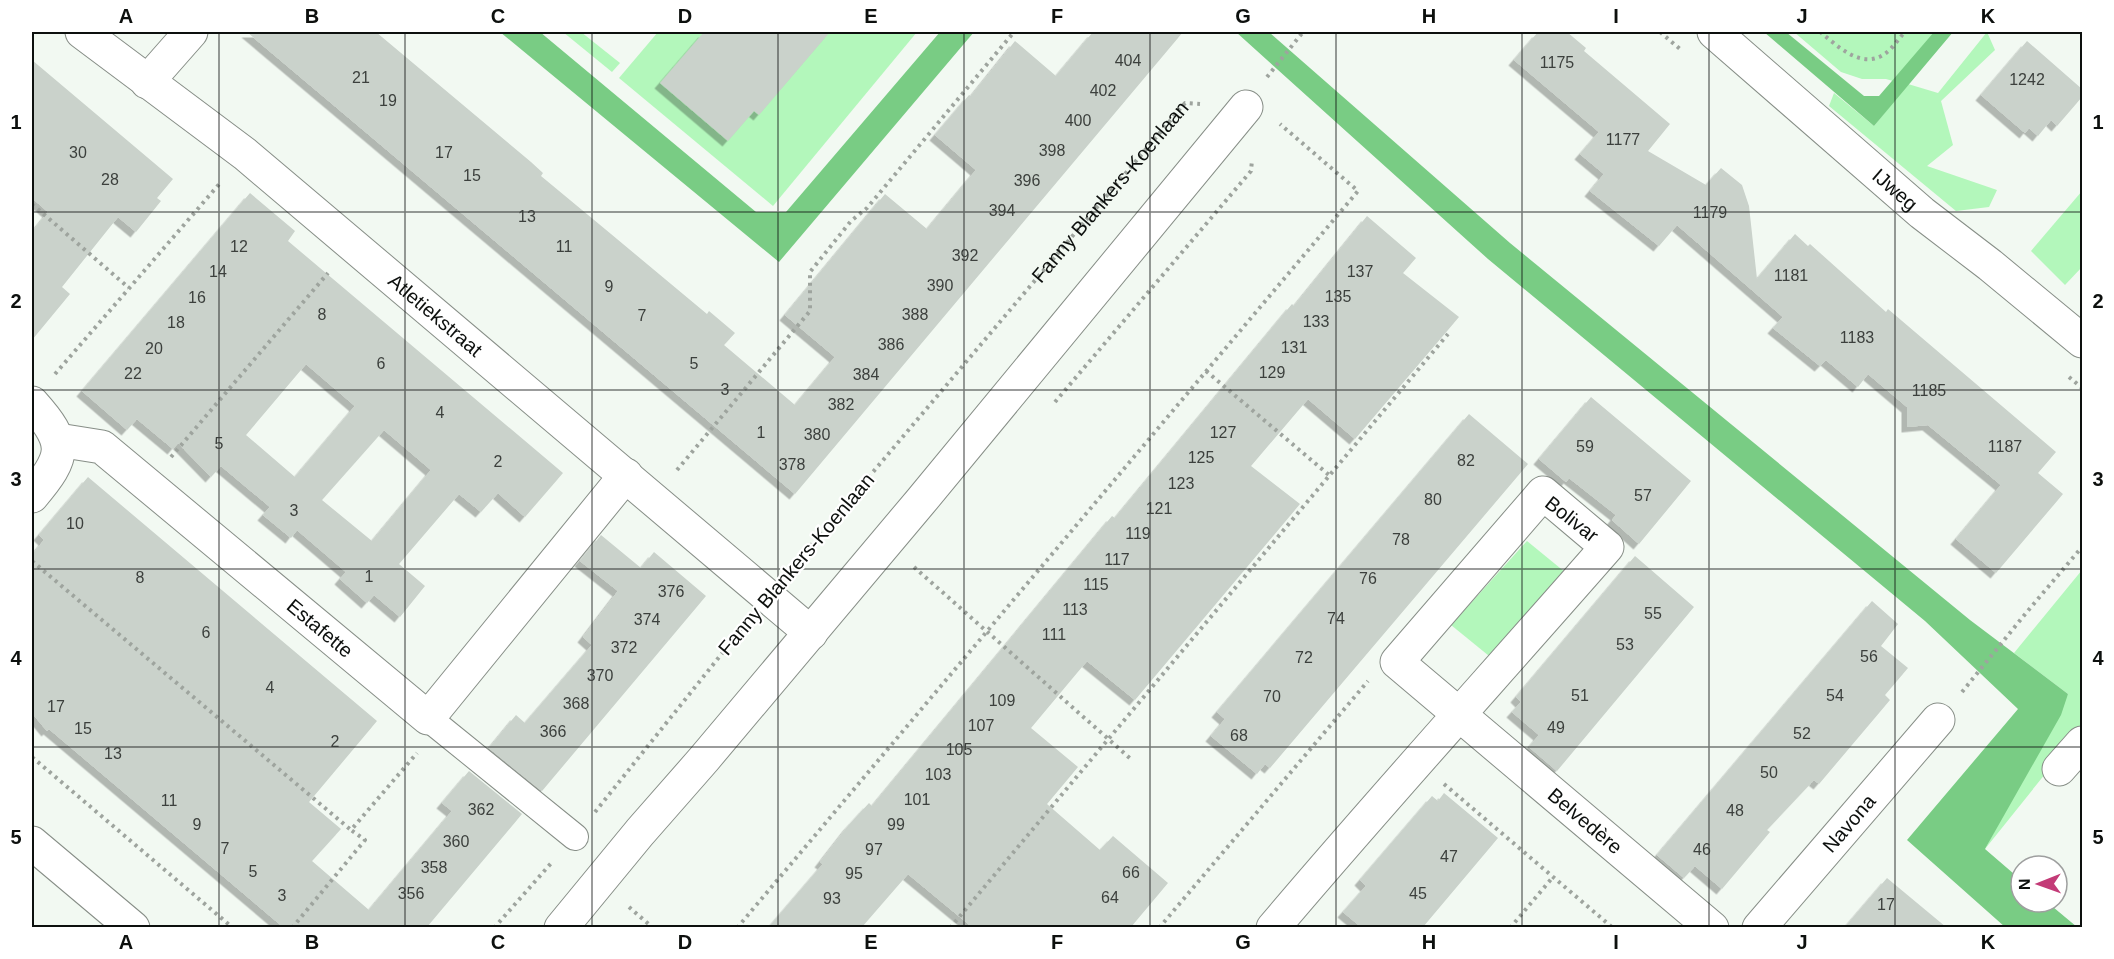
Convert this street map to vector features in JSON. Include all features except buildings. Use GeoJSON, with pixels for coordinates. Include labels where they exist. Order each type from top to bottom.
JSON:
{"type":"FeatureCollection","features":[{"type":"Feature","properties":{"kind":"street","name":"Atletiekstraat"},"geometry":{"type":"LineString","coordinates":[[82,32],[245,154],[811,633]]}},
{"type":"Feature","properties":{"kind":"street"},"geometry":{"type":"LineString","coordinates":[[147,82],[191,32]]}},
{"type":"Feature","properties":{"kind":"street","name":"IJweg"},"geometry":{"type":"LineString","coordinates":[[1714,32],[1922,213],[1990,265],[2082,341]]}},
{"type":"Feature","properties":{"kind":"street"},"geometry":{"type":"LineString","coordinates":[[561,927],[811,633],[1087,302],[1254,94]]}},
{"type":"Feature","properties":{"kind":"street"},"geometry":{"type":"LineString","coordinates":[[32,404],[50,423],[58,440],[58,456],[48,477],[32,496]]}},
{"type":"Feature","properties":{"kind":"street","name":"Estafette"},"geometry":{"type":"LineString","coordinates":[[58,440],[102,447],[575,837]]}},
{"type":"Feature","properties":{"kind":"street"},"geometry":{"type":"LineString","coordinates":[[433,722],[626,475]]}},
{"type":"Feature","properties":{"kind":"street","name":"Bolivar"},"geometry":{"type":"LineString","coordinates":[[1273,927],[1607,547],[1543,493],[1397,662]]}},
{"type":"Feature","properties":{"kind":"street"},"geometry":{"type":"LineString","coordinates":[[1397,662],[1459,715]]}},
{"type":"Feature","properties":{"kind":"street","name":"Belvedère"},"geometry":{"type":"LineString","coordinates":[[1459,715],[1712,927]]}},
{"type":"Feature","properties":{"kind":"street","name":"Navona"},"geometry":{"type":"LineString","coordinates":[[1759,927],[1938,720]]}},
{"type":"Feature","properties":{"kind":"street"},"geometry":{"type":"LineString","coordinates":[[2059,769],[2082,743]]}},
{"type":"Feature","properties":{"kind":"street"},"geometry":{"type":"LineString","coordinates":[[32,843],[133,927]]}},
{"type":"Feature","properties":{"kind":"path"},"geometry":{"type":"LineString","coordinates":[[653,498],[810,311],[810,272],[851,221],[867,208],[1014,32]]}},
{"type":"Feature","properties":{"kind":"path"},"geometry":{"type":"LineString","coordinates":[[1254,94],[1303,32]]}},
{"type":"Feature","properties":{"kind":"path"},"geometry":{"type":"LineString","coordinates":[[1820,32],[1847,54],[1859,59],[1876,59],[1887,53],[1905,32]]}},
{"type":"Feature","properties":{"kind":"path","name":"Fanny Blankers-Koenlaan"},"geometry":{"type":"LineString","coordinates":[[494,927],[575,837],[769,596],[1185,103],[1254,94]]}},
{"type":"Feature","properties":{"kind":"path"},"geometry":{"type":"LineString","coordinates":[[737,927],[1358,191],[1278,122]]}},
{"type":"Feature","properties":{"kind":"path"},"geometry":{"type":"LineString","coordinates":[[54,375],[245,154]]}},
{"type":"Feature","properties":{"kind":"path"},"geometry":{"type":"LineString","coordinates":[[32,204],[129,288]]}},
{"type":"Feature","properties":{"kind":"path"},"geometry":{"type":"LineString","coordinates":[[147,484],[352,244]]}},
{"type":"Feature","properties":{"kind":"path"},"geometry":{"type":"LineString","coordinates":[[950,927],[1448,334]]}},
{"type":"Feature","properties":{"kind":"path"},"geometry":{"type":"LineString","coordinates":[[1206,371],[1329,475]]}},
{"type":"Feature","properties":{"kind":"path"},"geometry":{"type":"LineString","coordinates":[[1973,680],[2015,626],[2082,548]]}},
{"type":"Feature","properties":{"kind":"path"},"geometry":{"type":"LineString","coordinates":[[32,561],[365,840],[292,927]]}},
{"type":"Feature","properties":{"kind":"path"},"geometry":{"type":"LineString","coordinates":[[915,567],[1132,760]]}},
{"type":"Feature","properties":{"kind":"path"},"geometry":{"type":"LineString","coordinates":[[1159,927],[1376,671],[1397,662]]}},
{"type":"Feature","properties":{"kind":"path"},"geometry":{"type":"LineString","coordinates":[[351,830],[433,722]]}},
{"type":"Feature","properties":{"kind":"path"},"geometry":{"type":"LineString","coordinates":[[32,758],[233,927]]}},
{"type":"Feature","properties":{"kind":"path"},"geometry":{"type":"LineString","coordinates":[[1418,762],[1613,927]]}},
{"type":"Feature","properties":{"kind":"path"},"geometry":{"type":"LineString","coordinates":[[1510,927],[1553,877]]}},
{"type":"Feature","properties":{"kind":"path"},"geometry":{"type":"LineString","coordinates":[[629,907],[653,927]]}},
{"type":"Feature","properties":{"kind":"shaded area"},"geometry":{"type":"Polygon","coordinates":[[[500,32],[540,32],[756,212],[786,212],[940,32],[974,32],[779,262],[500,32]]]}},
{"type":"Feature","properties":{"kind":"shaded area"},"geometry":{"type":"Polygon","coordinates":[[[563,32],[581,32],[620,63],[612,72],[563,32]]]}},
{"type":"Feature","properties":{"kind":"shaded area"},"geometry":{"type":"Polygon","coordinates":[[[658,32],[917,32],[773,206],[619,78],[658,32]]]}},
{"type":"Feature","properties":{"kind":"shaded area"},"geometry":{"type":"Polygon","coordinates":[[[1236,32],[1269,32],[1510,243],[1970,620],[2068,694],[2061,715],[1985,849],[2009,870],[2009,914],[2061,914],[2077,927],[2005,927],[1907,840],[2018,709],[1925,621],[1488,259],[1236,32]]]}},
{"type":"Feature","properties":{"kind":"shaded area"},"geometry":{"type":"Polygon","coordinates":[[[1764,32],[1786,32],[1864,96],[1879,96],[1934,32],[1953,32],[1874,126],[1764,32]]]}},
{"type":"Feature","properties":{"kind":"shaded area"},"geometry":{"type":"Polygon","coordinates":[[[1794,32],[1953,32],[1908,84],[1938,93],[1987,32],[1995,50],[1941,101],[1953,145],[1927,166],[1997,190],[1989,207],[1956,211],[1829,106],[1834,93],[1874,126],[1907,85],[1886,79],[1862,79],[1841,72],[1794,32]]]}},
{"type":"Feature","properties":{"kind":"shaded area"},"geometry":{"type":"Polygon","coordinates":[[[2082,191],[2082,267],[2065,285],[2031,251],[2082,191]]]}},
{"type":"Feature","properties":{"kind":"shaded area"},"geometry":{"type":"Polygon","coordinates":[[[1527,541],[1571,577],[1494,660],[1451,625],[1527,541]]]}},
{"type":"Feature","properties":{"kind":"shaded area"},"geometry":{"type":"Polygon","coordinates":[[[2082,570],[2082,728],[1985,849],[2068,694],[2014,653],[2082,570]]]}}]}
